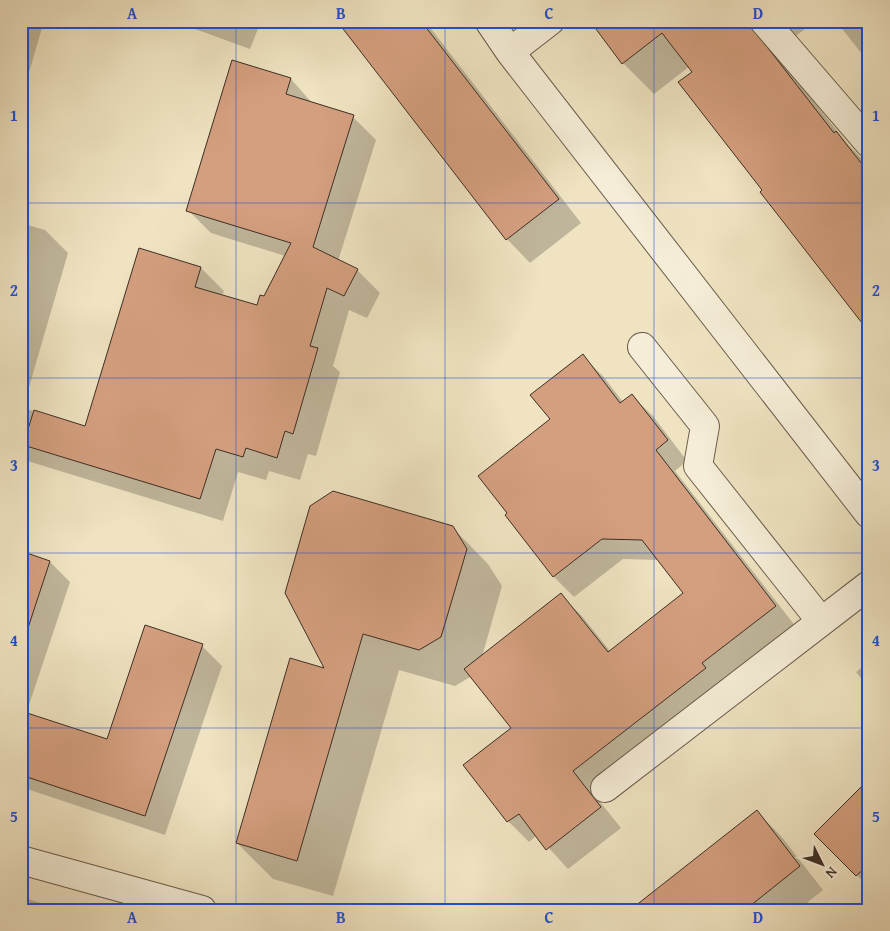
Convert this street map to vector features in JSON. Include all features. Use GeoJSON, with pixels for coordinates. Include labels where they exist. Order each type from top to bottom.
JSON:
{"type":"FeatureCollection","features":[{"type":"Feature","properties":{"kind":"street"},"geometry":{"type":"LineString","coordinates":[[489,21],[510,52],[869,514]]}},
{"type":"Feature","properties":{"kind":"street"},"geometry":{"type":"LineString","coordinates":[[510,52],[550,21]]}},
{"type":"Feature","properties":{"kind":"street"},"geometry":{"type":"LineString","coordinates":[[764,21],[869,143]]}},
{"type":"Feature","properties":{"kind":"street"},"geometry":{"type":"LineString","coordinates":[[642,347],[705,426],[698,466],[821,621]]}},
{"type":"Feature","properties":{"kind":"street"},"geometry":{"type":"LineString","coordinates":[[605,788],[869,585]]}},
{"type":"Feature","properties":{"kind":"street"},"geometry":{"type":"LineString","coordinates":[[21,860],[202,910]]}},
{"type":"Feature","properties":{"kind":"building"},"geometry":{"type":"Polygon","coordinates":[[[337,21],[421,21],[559,199],[506,240],[337,21]]]}},
{"type":"Feature","properties":{"kind":"building"},"geometry":{"type":"Polygon","coordinates":[[[590,21],[747,21],[834,133],[836,131],[869,173],[869,332],[760,192],[762,190],[678,82],[692,72],[662,33],[622,64],[590,21]]]}},
{"type":"Feature","properties":{"kind":"building"},"geometry":{"type":"Polygon","coordinates":[[[232,60],[291,78],[286,94],[354,115],[313,247],[358,269],[344,296],[327,288],[310,346],[318,348],[293,434],[285,431],[277,458],[246,448],[243,457],[216,449],[200,499],[23,445],[34,410],[85,426],[139,248],[201,267],[195,287],[257,305],[260,295],[264,296],[291,243],[186,211],[232,60]]]}},
{"type":"Feature","properties":{"kind":"building"},"geometry":{"type":"Polygon","coordinates":[[[583,354],[620,403],[632,394],[668,440],[656,450],[776,606],[702,663],[706,668],[573,771],[601,807],[546,850],[519,814],[507,822],[463,765],[511,728],[464,669],[561,593],[608,652],[683,593],[642,540],[602,539],[553,577],[505,515],[507,513],[478,476],[550,419],[530,395],[583,354]]]}},
{"type":"Feature","properties":{"kind":"building"},"geometry":{"type":"Polygon","coordinates":[[[333,491],[453,526],[467,549],[441,637],[419,650],[363,634],[297,861],[236,843],[290,658],[324,668],[285,593],[310,506],[333,491]]]}},
{"type":"Feature","properties":{"kind":"building"},"geometry":{"type":"Polygon","coordinates":[[[21,551],[50,561],[26,634],[21,633],[21,551]]]}},
{"type":"Feature","properties":{"kind":"building"},"geometry":{"type":"Polygon","coordinates":[[[145,625],[203,644],[145,816],[21,775],[21,711],[107,739],[145,625]]]}},
{"type":"Feature","properties":{"kind":"building"},"geometry":{"type":"Polygon","coordinates":[[[869,779],[869,864],[856,876],[814,834],[869,779]]]}},
{"type":"Feature","properties":{"kind":"building"},"geometry":{"type":"Polygon","coordinates":[[[757,810],[800,866],[745,910],[630,910],[757,810]]]}}]}
